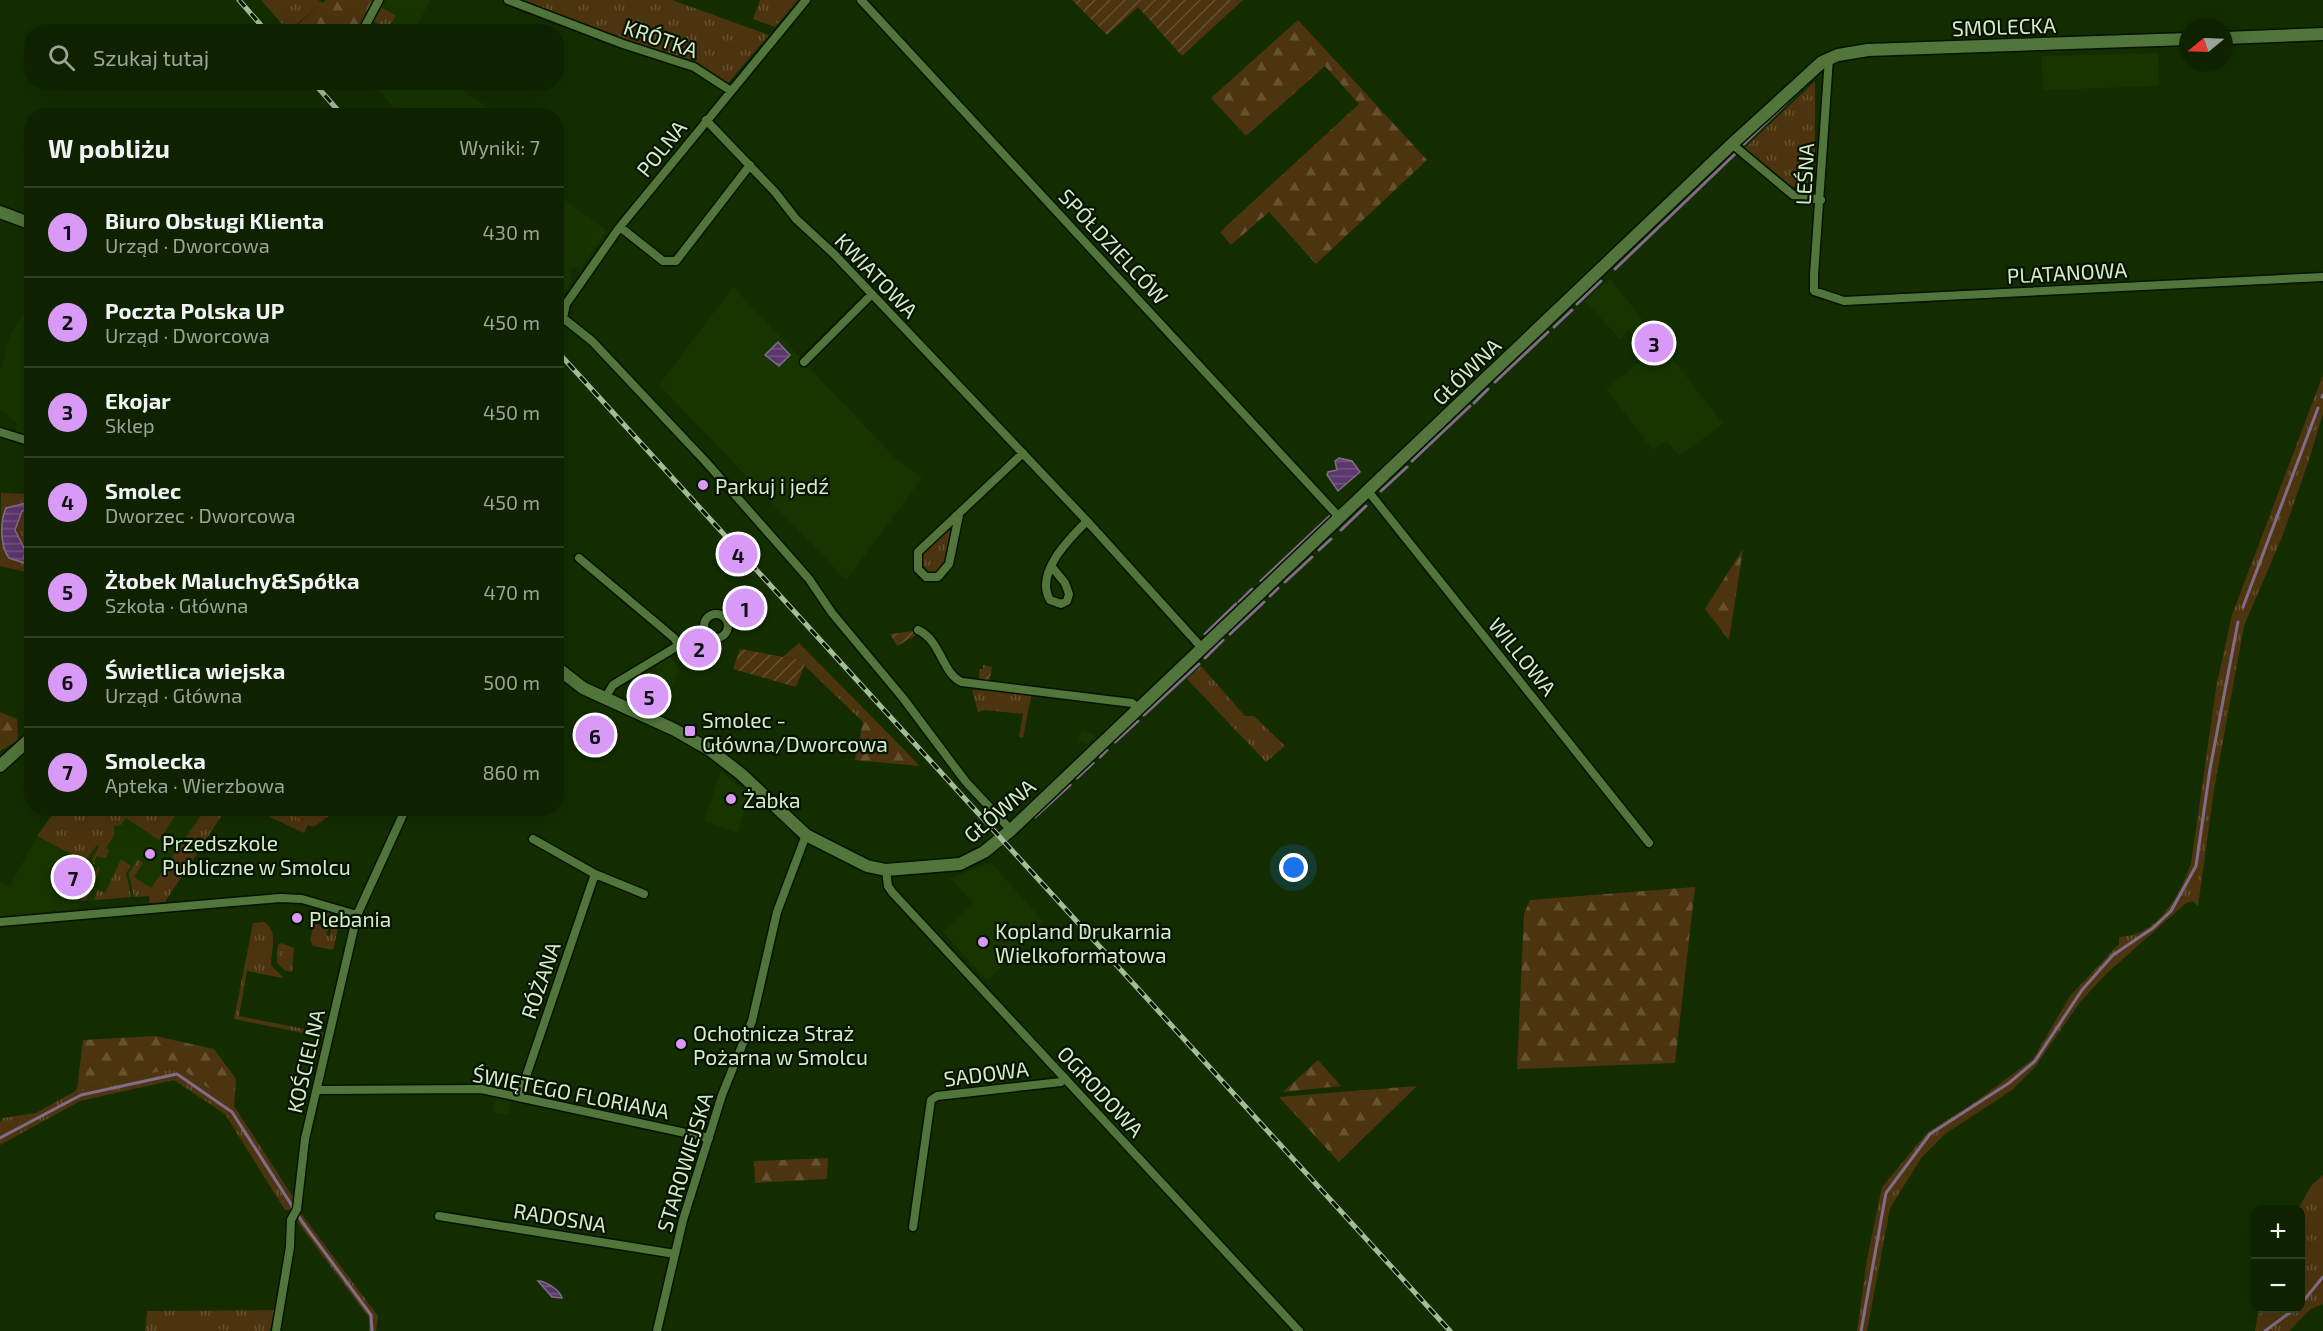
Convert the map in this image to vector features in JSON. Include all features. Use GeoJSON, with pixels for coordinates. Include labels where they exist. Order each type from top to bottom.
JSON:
{"type":"FeatureCollection","features":[{"type":"Feature","properties":{"kind":"street"},"geometry":{"type":"LineString","coordinates":[[366,24],[380,0]]}},
{"type":"Feature","properties":{"kind":"street","name":"KRÓTKA"},"geometry":{"type":"LineString","coordinates":[[508,0],[622,44],[694,68],[731,91]]}},
{"type":"Feature","properties":{"kind":"street","name":"POLNA"},"geometry":{"type":"LineString","coordinates":[[564,313],[566,304],[620,227],[806,0]]}},
{"type":"Feature","properties":{"kind":"street","name":"SPÓŁDZIELCÓW"},"geometry":{"type":"LineString","coordinates":[[861,0],[1340,518]]}},
{"type":"Feature","properties":{"kind":"street"},"geometry":{"type":"LineString","coordinates":[[2233,38],[2323,34]]}},
{"type":"Feature","properties":{"kind":"street","name":"SMOLECKA"},"geometry":{"type":"LineString","coordinates":[[1826,60],[1868,50],[2179,39]]}},
{"type":"Feature","properties":{"kind":"street","name":"GŁÓWNA"},"geometry":{"type":"LineString","coordinates":[[564,674],[605,698],[675,730],[720,757],[806,835],[867,866],[886,870],[960,864],[984,852],[1011,830],[1732,144],[1826,60]]}},
{"type":"Feature","properties":{"kind":"street","name":"LEŚNA"},"geometry":{"type":"LineString","coordinates":[[1814,291],[1821,200],[1826,60]]}},
{"type":"Feature","properties":{"kind":"street","name":"KWIATOWA"},"geometry":{"type":"LineString","coordinates":[[706,120],[750,165],[796,219],[872,294],[1087,521],[1202,648]]}},
{"type":"Feature","properties":{"kind":"street"},"geometry":{"type":"LineString","coordinates":[[1732,144],[1793,195],[1821,200]]}},
{"type":"Feature","properties":{"kind":"street"},"geometry":{"type":"LineString","coordinates":[[620,227],[663,261],[672,263],[750,165]]}},
{"type":"Feature","properties":{"kind":"street"},"geometry":{"type":"LineString","coordinates":[[0,212],[24,221]]}},
{"type":"Feature","properties":{"kind":"street","name":"PLATANOWA"},"geometry":{"type":"LineString","coordinates":[[1814,291],[1845,301],[2323,278]]}},
{"type":"Feature","properties":{"kind":"street"},"geometry":{"type":"LineString","coordinates":[[804,362],[872,294]]}},
{"type":"Feature","properties":{"kind":"street"},"geometry":{"type":"LineString","coordinates":[[564,319],[592,341],[698,453],[809,579],[832,613],[903,698],[960,774],[1011,830]]}},
{"type":"Feature","properties":{"kind":"street"},"geometry":{"type":"LineString","coordinates":[[0,432],[24,440]]}},
{"type":"Feature","properties":{"kind":"street"},"geometry":{"type":"LineString","coordinates":[[959,515],[946,570],[938,577],[926,577],[918,569],[918,552],[1023,453]]}},
{"type":"Feature","properties":{"kind":"street","name":"WILLOWA"},"geometry":{"type":"LineString","coordinates":[[1368,491],[1649,843]]}},
{"type":"Feature","properties":{"kind":"street"},"geometry":{"type":"LineString","coordinates":[[1052,567],[1061,546],[1087,521]]}},
{"type":"Feature","properties":{"kind":"street"},"geometry":{"type":"LineString","coordinates":[[579,558],[674,638],[678,645]]}},
{"type":"Feature","properties":{"kind":"street"},"geometry":{"type":"LineString","coordinates":[[605,698],[613,685],[704,630]]}},
{"type":"Feature","properties":{"kind":"street"},"geometry":{"type":"LineString","coordinates":[[918,630],[931,639],[953,677],[962,682],[1132,703],[1139,709]]}},
{"type":"Feature","properties":{"kind":"street"},"geometry":{"type":"LineString","coordinates":[[0,765],[24,744]]}},
{"type":"Feature","properties":{"kind":"street","name":"KOŚCIELNA"},"geometry":{"type":"LineString","coordinates":[[276,1331],[296,1211],[305,1138],[357,915],[402,816]]}},
{"type":"Feature","properties":{"kind":"street","name":"STAROWIEJSKA"},"geometry":{"type":"LineString","coordinates":[[657,1331],[675,1254],[709,1138],[752,1021],[777,912],[806,835]]}},
{"type":"Feature","properties":{"kind":"street"},"geometry":{"type":"LineString","coordinates":[[533,839],[595,874],[644,894]]}},
{"type":"Feature","properties":{"kind":"street","name":"OGRODOWA"},"geometry":{"type":"LineString","coordinates":[[886,870],[888,886],[892,892],[1299,1331]]}},
{"type":"Feature","properties":{"kind":"street","name":"RÓŻANA"},"geometry":{"type":"LineString","coordinates":[[519,1097],[595,874]]}},
{"type":"Feature","properties":{"kind":"street"},"geometry":{"type":"LineString","coordinates":[[0,922],[280,898],[302,899],[357,915]]}},
{"type":"Feature","properties":{"kind":"street","name":"SADOWA"},"geometry":{"type":"LineString","coordinates":[[913,1227],[931,1100],[937,1096],[1061,1082],[1065,1078]]}},
{"type":"Feature","properties":{"kind":"street","name":"ŚWIĘTEGO FLORIANA"},"geometry":{"type":"LineString","coordinates":[[316,1090],[452,1088],[519,1097],[709,1138]]}},
{"type":"Feature","properties":{"kind":"street","name":"RADOSNA"},"geometry":{"type":"LineString","coordinates":[[438,1216],[675,1254]]}},
{"type":"Feature","properties":{"kind":"shaded area"},"geometry":{"type":"Polygon","coordinates":[[[385,0],[431,0],[417,24],[391,24],[396,17],[381,7],[385,0]]]}},
{"type":"Feature","properties":{"kind":"shaded area"},"geometry":{"type":"Polygon","coordinates":[[[2158,53],[2159,86],[2043,90],[2041,56],[2158,53]]]}},
{"type":"Feature","properties":{"kind":"shaded area"},"geometry":{"type":"Polygon","coordinates":[[[378,90],[463,90],[488,108],[394,108],[378,90]]]}},
{"type":"Feature","properties":{"kind":"shaded area"},"geometry":{"type":"Polygon","coordinates":[[[564,199],[607,231],[581,268],[574,267],[569,274],[572,281],[565,292],[564,199]]]}},
{"type":"Feature","properties":{"kind":"shaded area"},"geometry":{"type":"Polygon","coordinates":[[[1610,278],[1723,424],[1679,456],[1667,440],[1653,450],[1606,389],[1648,355],[1629,330],[1620,339],[1585,301],[1610,278]]]}},
{"type":"Feature","properties":{"kind":"shaded area"},"geometry":{"type":"Polygon","coordinates":[[[733,287],[894,457],[922,478],[846,580],[659,385],[733,287]]]}},
{"type":"Feature","properties":{"kind":"shaded area"},"geometry":{"type":"Polygon","coordinates":[[[24,311],[24,436],[15,434],[17,424],[0,408],[0,372],[11,333],[24,311]]]}},
{"type":"Feature","properties":{"kind":"shaded area"},"geometry":{"type":"Polygon","coordinates":[[[778,342],[790,355],[779,366],[765,355],[778,342]]]}},
{"type":"Feature","properties":{"kind":"shaded area"},"geometry":{"type":"Polygon","coordinates":[[[1339,458],[1352,461],[1360,472],[1338,491],[1327,475],[1328,472],[1337,470],[1335,461],[1339,458]]]}},
{"type":"Feature","properties":{"kind":"shaded area"},"geometry":{"type":"Polygon","coordinates":[[[24,504],[24,510],[15,530],[24,548],[24,563],[9,558],[4,547],[2,534],[6,508],[24,504]]]}},
{"type":"Feature","properties":{"kind":"shaded area"},"geometry":{"type":"Polygon","coordinates":[[[670,657],[679,668],[663,717],[627,699],[636,678],[641,674],[646,680],[659,672],[655,666],[670,657]]]}},
{"type":"Feature","properties":{"kind":"shaded area"},"geometry":{"type":"Polygon","coordinates":[[[1082,730],[1096,736],[1087,744],[1078,740],[1082,730]]]}},
{"type":"Feature","properties":{"kind":"shaded area"},"geometry":{"type":"Polygon","coordinates":[[[721,771],[750,796],[737,833],[704,821],[721,771]]]}},
{"type":"Feature","properties":{"kind":"shaded area"},"geometry":{"type":"Polygon","coordinates":[[[51,816],[221,816],[165,902],[150,903],[149,896],[81,901],[78,909],[0,917],[0,881],[10,886],[41,829],[51,816]]]}},
{"type":"Feature","properties":{"kind":"shaded area"},"geometry":{"type":"Polygon","coordinates":[[[991,863],[1044,922],[1020,943],[1023,947],[987,980],[943,932],[973,903],[950,878],[991,863]]]}},
{"type":"Feature","properties":{"kind":"shaded area"},"geometry":{"type":"Polygon","coordinates":[[[496,1098],[511,1101],[508,1114],[493,1112],[496,1098]]]}},
{"type":"Feature","properties":{"kind":"shaded area"},"geometry":{"type":"Polygon","coordinates":[[[538,1281],[552,1286],[562,1298],[552,1297],[538,1281]]]}},
{"type":"Feature","properties":{"kind":"green space"},"geometry":{"type":"Polygon","coordinates":[[[261,0],[318,0],[323,3],[297,24],[282,24],[261,0]]]}},
{"type":"Feature","properties":{"kind":"green space"},"geometry":{"type":"Polygon","coordinates":[[[326,0],[375,0],[362,24],[298,24],[326,0]]]}},
{"type":"Feature","properties":{"kind":"green space"},"geometry":{"type":"Polygon","coordinates":[[[517,0],[672,0],[769,35],[728,83],[689,61],[598,32],[517,0]]]}},
{"type":"Feature","properties":{"kind":"green space"},"geometry":{"type":"Polygon","coordinates":[[[760,0],[798,0],[775,27],[753,19],[760,0]]]}},
{"type":"Feature","properties":{"kind":"green space"},"geometry":{"type":"Polygon","coordinates":[[[1072,0],[1243,0],[1182,56],[1138,7],[1107,35],[1072,0]]]}},
{"type":"Feature","properties":{"kind":"green space"},"geometry":{"type":"Polygon","coordinates":[[[381,7],[396,16],[391,24],[378,24],[373,21],[381,7]]]}},
{"type":"Feature","properties":{"kind":"green space"},"geometry":{"type":"Polygon","coordinates":[[[1298,20],[1427,160],[1316,264],[1269,212],[1231,245],[1220,232],[1359,104],[1325,66],[1246,136],[1211,98],[1298,20]]]}},
{"type":"Feature","properties":{"kind":"green space"},"geometry":{"type":"Polygon","coordinates":[[[1815,81],[1815,155],[1812,180],[1799,189],[1785,183],[1744,149],[1815,81]]]}},
{"type":"Feature","properties":{"kind":"green space"},"geometry":{"type":"Polygon","coordinates":[[[2323,375],[2323,413],[2309,460],[2282,537],[2244,626],[2214,790],[2198,906],[2193,901],[2186,903],[2105,975],[2080,1002],[2035,1067],[2012,1090],[1945,1134],[1922,1157],[1890,1208],[1867,1331],[1857,1331],[1867,1259],[1882,1187],[1927,1133],[1975,1102],[2033,1059],[2070,996],[2119,944],[2119,937],[2133,935],[2156,922],[2180,889],[2191,864],[2216,688],[2232,615],[2323,375]]]}},
{"type":"Feature","properties":{"kind":"green space"},"geometry":{"type":"Polygon","coordinates":[[[1,493],[24,494],[24,571],[0,566],[1,493]]]}},
{"type":"Feature","properties":{"kind":"green space"},"geometry":{"type":"Polygon","coordinates":[[[947,529],[952,532],[942,571],[932,575],[923,570],[920,558],[947,529]]]}},
{"type":"Feature","properties":{"kind":"green space"},"geometry":{"type":"Polygon","coordinates":[[[1743,549],[1729,640],[1705,609],[1743,549]]]}},
{"type":"Feature","properties":{"kind":"green space"},"geometry":{"type":"Polygon","coordinates":[[[914,631],[918,634],[897,646],[890,634],[914,631]]]}},
{"type":"Feature","properties":{"kind":"green space"},"geometry":{"type":"Polygon","coordinates":[[[799,643],[870,715],[863,722],[804,665],[806,661],[783,657],[799,643]]]}},
{"type":"Feature","properties":{"kind":"green space"},"geometry":{"type":"Polygon","coordinates":[[[740,649],[806,661],[796,687],[733,669],[740,649]]]}},
{"type":"Feature","properties":{"kind":"green space"},"geometry":{"type":"Polygon","coordinates":[[[983,665],[992,667],[989,684],[978,682],[983,665]]]}},
{"type":"Feature","properties":{"kind":"green space"},"geometry":{"type":"Polygon","coordinates":[[[1201,666],[1245,716],[1254,716],[1285,746],[1266,762],[1187,679],[1201,666]]]}},
{"type":"Feature","properties":{"kind":"green space"},"geometry":{"type":"Polygon","coordinates":[[[972,690],[1032,692],[1023,738],[1019,737],[1023,714],[985,710],[978,712],[972,690]]]}},
{"type":"Feature","properties":{"kind":"green space"},"geometry":{"type":"Polygon","coordinates":[[[0,712],[17,719],[18,740],[0,751],[0,712]]]}},
{"type":"Feature","properties":{"kind":"green space"},"geometry":{"type":"Polygon","coordinates":[[[870,715],[920,766],[855,760],[863,722],[870,715]]]}},
{"type":"Feature","properties":{"kind":"green space"},"geometry":{"type":"Polygon","coordinates":[[[52,816],[175,816],[159,840],[126,818],[121,825],[114,826],[114,835],[106,848],[109,850],[106,858],[97,856],[94,862],[92,860],[99,846],[97,845],[85,861],[37,836],[52,816]]]}},
{"type":"Feature","properties":{"kind":"green space"},"geometry":{"type":"Polygon","coordinates":[[[201,816],[221,816],[165,902],[150,903],[149,896],[134,897],[129,873],[138,859],[143,863],[134,877],[151,888],[201,816]]]}},
{"type":"Feature","properties":{"kind":"green space"},"geometry":{"type":"Polygon","coordinates":[[[295,816],[303,820],[305,816],[328,816],[314,827],[308,825],[304,833],[270,817],[295,816]]]}},
{"type":"Feature","properties":{"kind":"green space"},"geometry":{"type":"Polygon","coordinates":[[[121,859],[131,866],[126,873],[131,897],[94,900],[98,890],[105,893],[121,859]]]}},
{"type":"Feature","properties":{"kind":"green space"},"geometry":{"type":"Polygon","coordinates":[[[98,867],[100,868],[86,901],[81,901],[98,867]]]}},
{"type":"Feature","properties":{"kind":"green space"},"geometry":{"type":"Polygon","coordinates":[[[1695,887],[1675,1063],[1517,1069],[1524,914],[1530,900],[1695,887]]]}},
{"type":"Feature","properties":{"kind":"green space"},"geometry":{"type":"Polygon","coordinates":[[[316,910],[343,918],[338,926],[313,920],[316,910]]]}},
{"type":"Feature","properties":{"kind":"green space"},"geometry":{"type":"Polygon","coordinates":[[[264,922],[269,926],[273,936],[271,965],[282,978],[247,971],[239,1016],[324,1033],[323,1037],[234,1019],[253,923],[264,922]]]}},
{"type":"Feature","properties":{"kind":"green space"},"geometry":{"type":"Polygon","coordinates":[[[314,924],[330,927],[326,935],[330,936],[331,927],[338,928],[333,950],[313,946],[310,940],[314,924]]]}},
{"type":"Feature","properties":{"kind":"green space"},"geometry":{"type":"Polygon","coordinates":[[[281,943],[294,948],[292,972],[284,970],[277,963],[278,945],[281,943]]]}},
{"type":"Feature","properties":{"kind":"green space"},"geometry":{"type":"Polygon","coordinates":[[[155,1036],[214,1049],[236,1079],[234,1106],[179,1067],[77,1090],[83,1040],[155,1036]]]}},
{"type":"Feature","properties":{"kind":"green space"},"geometry":{"type":"Polygon","coordinates":[[[1318,1060],[1341,1086],[1283,1092],[1318,1060]]]}},
{"type":"Feature","properties":{"kind":"green space"},"geometry":{"type":"Polygon","coordinates":[[[179,1067],[234,1106],[297,1203],[293,1210],[285,1210],[225,1114],[174,1080],[80,1101],[0,1145],[0,1122],[3,1118],[36,1113],[77,1090],[179,1067]]]}},
{"type":"Feature","properties":{"kind":"green space"},"geometry":{"type":"Polygon","coordinates":[[[1417,1086],[1339,1162],[1279,1097],[1417,1086]]]}},
{"type":"Feature","properties":{"kind":"green space"},"geometry":{"type":"Polygon","coordinates":[[[828,1158],[827,1179],[755,1183],[754,1161],[828,1158]]]}},
{"type":"Feature","properties":{"kind":"green space"},"geometry":{"type":"Polygon","coordinates":[[[2323,1175],[2323,1304],[2311,1309],[2289,1331],[2255,1331],[2258,1313],[2305,1313],[2305,1205],[2300,1205],[2311,1186],[2323,1175]]]}},
{"type":"Feature","properties":{"kind":"green space"},"geometry":{"type":"Polygon","coordinates":[[[300,1212],[378,1316],[376,1331],[369,1331],[369,1318],[296,1220],[300,1212]]]}},
{"type":"Feature","properties":{"kind":"green space"},"geometry":{"type":"Polygon","coordinates":[[[274,1310],[270,1331],[145,1331],[147,1311],[274,1310]]]}},
{"type":"Feature","properties":{"kind":"green space"},"geometry":{"type":"Polygon","coordinates":[[[169,1319],[230,1331],[167,1331],[169,1319]]]}},
{"type":"Feature","properties":{"kind":"waterway"},"geometry":{"type":"LineString","coordinates":[[1744,144],[1804,86]]}},
{"type":"Feature","properties":{"kind":"waterway"},"geometry":{"type":"LineString","coordinates":[[1615,269],[1735,154]]}},
{"type":"Feature","properties":{"kind":"waterway"},"geometry":{"type":"LineString","coordinates":[[1577,304],[1601,281]]}},
{"type":"Feature","properties":{"kind":"waterway"},"geometry":{"type":"LineString","coordinates":[[1554,327],[1572,310]]}},
{"type":"Feature","properties":{"kind":"waterway"},"geometry":{"type":"LineString","coordinates":[[1495,382],[1548,332]]}},
{"type":"Feature","properties":{"kind":"waterway"},"geometry":{"type":"LineString","coordinates":[[1474,403],[1488,389]]}},
{"type":"Feature","properties":{"kind":"waterway"},"geometry":{"type":"LineString","coordinates":[[1412,461],[1470,406]]}},
{"type":"Feature","properties":{"kind":"waterway"},"geometry":{"type":"LineString","coordinates":[[2243,607],[2318,408]]}},
{"type":"Feature","properties":{"kind":"waterway"},"geometry":{"type":"LineString","coordinates":[[1381,491],[1407,467]]}},
{"type":"Feature","properties":{"kind":"waterway"},"geometry":{"type":"LineString","coordinates":[[1341,530],[1366,506]]}},
{"type":"Feature","properties":{"kind":"waterway"},"geometry":{"type":"LineString","coordinates":[[1261,581],[1330,516]]}},
{"type":"Feature","properties":{"kind":"waterway"},"geometry":{"type":"LineString","coordinates":[[1319,550],[1331,539]]}},
{"type":"Feature","properties":{"kind":"waterway"},"geometry":{"type":"LineString","coordinates":[[1285,582],[1312,557]]}},
{"type":"Feature","properties":{"kind":"waterway"},"geometry":{"type":"LineString","coordinates":[[1270,596],[1278,588]]}},
{"type":"Feature","properties":{"kind":"waterway"},"geometry":{"type":"LineString","coordinates":[[1239,602],[1252,589]]}},
{"type":"Feature","properties":{"kind":"waterway"},"geometry":{"type":"LineString","coordinates":[[1230,634],[1264,602]]}},
{"type":"Feature","properties":{"kind":"waterway"},"geometry":{"type":"LineString","coordinates":[[1205,634],[1236,604]]}},
{"type":"Feature","properties":{"kind":"waterway"},"geometry":{"type":"LineString","coordinates":[[1861,1331],[1886,1193],[1930,1134],[2009,1083],[2035,1061],[2082,990],[2113,955],[2153,928],[2171,911],[2196,866],[2210,769],[2238,622]]}},
{"type":"Feature","properties":{"kind":"waterway"},"geometry":{"type":"LineString","coordinates":[[1205,658],[1223,640]]}},
{"type":"Feature","properties":{"kind":"waterway"},"geometry":{"type":"LineString","coordinates":[[1144,715],[1199,664]]}},
{"type":"Feature","properties":{"kind":"waterway"},"geometry":{"type":"LineString","coordinates":[[1115,742],[1138,721]]}},
{"type":"Feature","properties":{"kind":"waterway"},"geometry":{"type":"LineString","coordinates":[[1100,757],[1107,750]]}},
{"type":"Feature","properties":{"kind":"waterway"},"geometry":{"type":"LineString","coordinates":[[1077,778],[1093,763]]}},
{"type":"Feature","properties":{"kind":"waterway"},"geometry":{"type":"LineString","coordinates":[[1035,817],[1070,785]]}},
{"type":"Feature","properties":{"kind":"waterway"},"geometry":{"type":"LineString","coordinates":[[0,1138],[81,1095],[177,1074],[232,1112],[303,1223],[371,1315],[372,1331]]}},
{"type":"Feature","properties":{"kind":"waterway"},"geometry":{"type":"LineString","coordinates":[[2305,1299],[2323,1277]]}},
{"type":"Feature","properties":{"kind":"waterway"},"geometry":{"type":"LineString","coordinates":[[2265,1331],[2289,1313]]}},
{"type":"Feature","properties":{"kind":"railway"},"geometry":{"type":"LineString","coordinates":[[239,0],[260,24]]}},
{"type":"Feature","properties":{"kind":"railway"},"geometry":{"type":"LineString","coordinates":[[320,90],[336,108]]}},
{"type":"Feature","properties":{"kind":"railway"},"geometry":{"type":"LineString","coordinates":[[564,359],[1450,1331]]}},
{"type":"Feature","properties":{"kind":"place","name":"Ekojar"},"geometry":{"type":"Point","coordinates":[1654,343]}},
{"type":"Feature","properties":{"kind":"place","name":"Parkuj i jedź"},"geometry":{"type":"Point","coordinates":[703,485]}},
{"type":"Feature","properties":{"kind":"place","name":"Smolec"},"geometry":{"type":"Point","coordinates":[738,554]}},
{"type":"Feature","properties":{"kind":"place","name":"Biuro Obsługi Klienta"},"geometry":{"type":"Point","coordinates":[745,608]}},
{"type":"Feature","properties":{"kind":"place","name":"Poczta Polska UP"},"geometry":{"type":"Point","coordinates":[699,648]}},
{"type":"Feature","properties":{"kind":"place","name":"Żłobek Maluchy&Spółka"},"geometry":{"type":"Point","coordinates":[649,696]}},
{"type":"Feature","properties":{"kind":"place","name":"Smolec - Główna/Dworcowa"},"geometry":{"type":"Point","coordinates":[690,731]}},
{"type":"Feature","properties":{"kind":"place","name":"Świetlica wiejska"},"geometry":{"type":"Point","coordinates":[595,735]}},
{"type":"Feature","properties":{"kind":"place","name":"Żabka"},"geometry":{"type":"Point","coordinates":[731,799]}},
{"type":"Feature","properties":{"kind":"place","name":"Przedszkole Publiczne w Smolcu"},"geometry":{"type":"Point","coordinates":[150,854]}},
{"type":"Feature","properties":{"kind":"place","name":"Smolecka"},"geometry":{"type":"Point","coordinates":[73,877]}},
{"type":"Feature","properties":{"kind":"place","name":"Plebania"},"geometry":{"type":"Point","coordinates":[297,918]}},
{"type":"Feature","properties":{"kind":"place","name":"Kopland Drukarnia Wielkoformatowa"},"geometry":{"type":"Point","coordinates":[983,942]}},
{"type":"Feature","properties":{"kind":"place","name":"Ochotnicza Straż Pożarna w Smolcu"},"geometry":{"type":"Point","coordinates":[681,1044]}}]}
